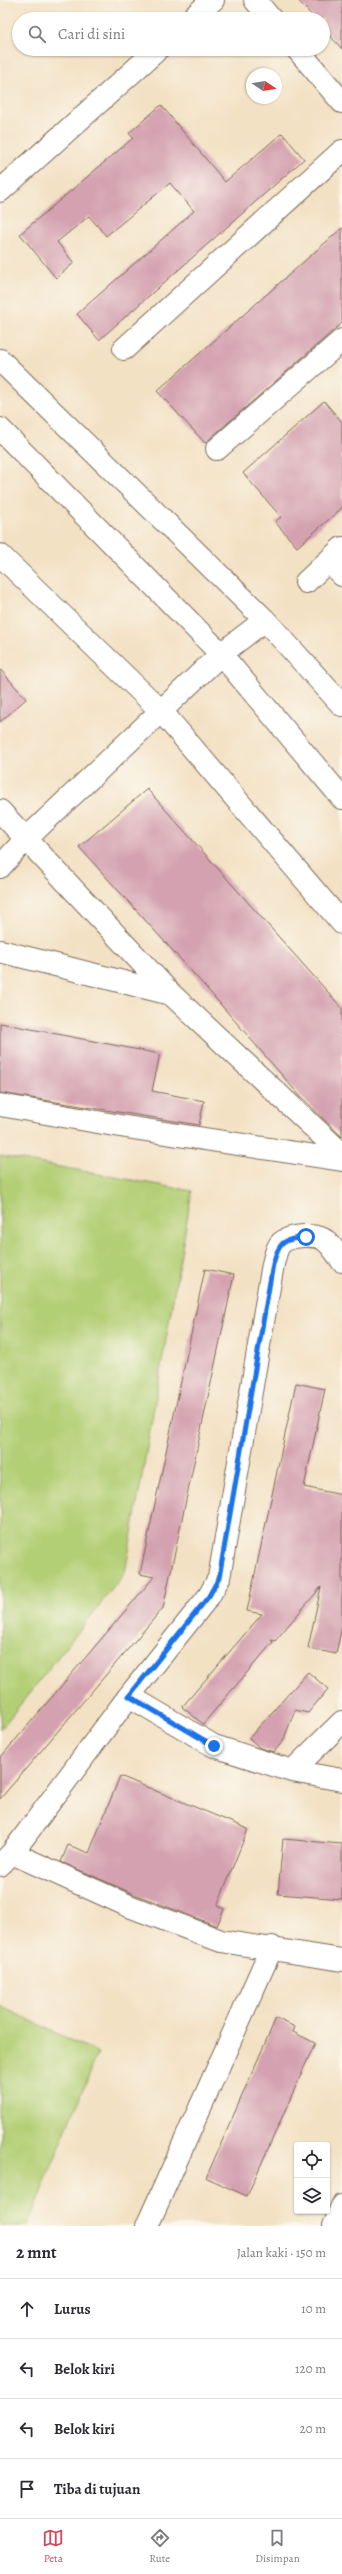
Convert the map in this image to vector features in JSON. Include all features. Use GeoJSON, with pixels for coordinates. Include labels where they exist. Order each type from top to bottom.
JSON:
{"type":"FeatureCollection","features":[{"type":"Feature","properties":{"kind":"street"},"geometry":{"type":"LineString","coordinates":[[200,12],[213,0]]}},
{"type":"Feature","properties":{"kind":"street"},"geometry":{"type":"LineString","coordinates":[[255,0],[265,12]]}},
{"type":"Feature","properties":{"kind":"street"},"geometry":{"type":"LineString","coordinates":[[0,190],[150,56]]}},
{"type":"Feature","properties":{"kind":"street"},"geometry":{"type":"LineString","coordinates":[[303,56],[342,102]]}},
{"type":"Feature","properties":{"kind":"street"},"geometry":{"type":"LineString","coordinates":[[124,349],[342,151]]}},
{"type":"Feature","properties":{"kind":"street"},"geometry":{"type":"LineString","coordinates":[[217,449],[342,340]]}},
{"type":"Feature","properties":{"kind":"street"},"geometry":{"type":"LineString","coordinates":[[0,360],[265,620],[342,705]]}},
{"type":"Feature","properties":{"kind":"street"},"geometry":{"type":"LineString","coordinates":[[0,429],[221,654],[342,798]]}},
{"type":"Feature","properties":{"kind":"street"},"geometry":{"type":"LineString","coordinates":[[0,555],[161,711],[342,923]]}},
{"type":"Feature","properties":{"kind":"street"},"geometry":{"type":"LineString","coordinates":[[306,582],[338,561]]}},
{"type":"Feature","properties":{"kind":"street"},"geometry":{"type":"LineString","coordinates":[[0,867],[26,839],[221,654],[265,620]]}},
{"type":"Feature","properties":{"kind":"street"},"geometry":{"type":"LineString","coordinates":[[0,811],[171,994],[342,1154]]}},
{"type":"Feature","properties":{"kind":"street"},"geometry":{"type":"LineString","coordinates":[[0,951],[171,994]]}},
{"type":"Feature","properties":{"kind":"street"},"geometry":{"type":"LineString","coordinates":[[0,1105],[126,1127],[342,1160]]}},
{"type":"Feature","properties":{"kind":"street"},"geometry":{"type":"LineString","coordinates":[[342,1261],[326,1240],[320,1237],[299,1237],[284,1241],[280,1245],[273,1264],[219,1578],[209,1596],[129,1696],[6,1859],[221,1941],[272,1947],[342,1960]]}},
{"type":"Feature","properties":{"kind":"street"},"geometry":{"type":"LineString","coordinates":[[129,1696],[214,1746],[292,1771],[342,1780]]}},
{"type":"Feature","properties":{"kind":"street"},"geometry":{"type":"LineString","coordinates":[[292,1771],[342,1722]]}},
{"type":"Feature","properties":{"kind":"street"},"geometry":{"type":"LineString","coordinates":[[147,2226],[272,1947]]}},
{"type":"Feature","properties":{"kind":"street"},"geometry":{"type":"LineString","coordinates":[[334,2226],[342,2206]]}},
{"type":"Feature","properties":{"kind":"green space"},"geometry":{"type":"Polygon","coordinates":[[[0,1156],[192,1191],[125,1573],[0,1730],[0,1156]]]}},
{"type":"Feature","properties":{"kind":"green space"},"geometry":{"type":"Polygon","coordinates":[[[0,2006],[98,2053],[27,2226],[0,2226],[0,2006]]]}},
{"type":"Feature","properties":{"kind":"building"},"geometry":{"type":"Polygon","coordinates":[[[298,0],[342,0],[342,49],[330,36],[330,12],[309,12],[298,0]]]}},
{"type":"Feature","properties":{"kind":"building"},"geometry":{"type":"Polygon","coordinates":[[[161,105],[225,182],[282,133],[304,159],[99,340],[77,314],[194,211],[170,183],[106,236],[89,216],[57,242],[74,263],[56,278],[20,234],[133,138],[129,133],[161,105]]]}},
{"type":"Feature","properties":{"kind":"building"},"geometry":{"type":"Polygon","coordinates":[[[342,228],[342,323],[205,443],[157,391],[342,228]]]}},
{"type":"Feature","properties":{"kind":"building"},"geometry":{"type":"Polygon","coordinates":[[[324,401],[342,422],[342,508],[297,547],[275,522],[281,517],[243,473],[324,401]]]}},
{"type":"Feature","properties":{"kind":"building"},"geometry":{"type":"Polygon","coordinates":[[[0,669],[26,699],[0,722],[0,669]]]}},
{"type":"Feature","properties":{"kind":"building"},"geometry":{"type":"Polygon","coordinates":[[[147,789],[342,1008],[342,1137],[300,1096],[202,983],[79,847],[147,789]]]}},
{"type":"Feature","properties":{"kind":"building"},"geometry":{"type":"Polygon","coordinates":[[[0,1023],[160,1054],[152,1091],[204,1101],[199,1125],[0,1093],[0,1023]]]}},
{"type":"Feature","properties":{"kind":"building"},"geometry":{"type":"Polygon","coordinates":[[[205,1269],[234,1275],[163,1608],[0,1799],[0,1758],[154,1577],[140,1574],[205,1269]]]}},
{"type":"Feature","properties":{"kind":"building"},"geometry":{"type":"Polygon","coordinates":[[[296,1383],[325,1389],[304,1487],[342,1495],[342,1626],[336,1654],[308,1648],[321,1587],[275,1641],[271,1640],[273,1642],[203,1724],[182,1707],[262,1614],[247,1611],[296,1383]]]}},
{"type":"Feature","properties":{"kind":"building"},"geometry":{"type":"Polygon","coordinates":[[[308,1672],[328,1689],[308,1713],[295,1710],[283,1741],[274,1752],[260,1748],[249,1738],[308,1672]]]}},
{"type":"Feature","properties":{"kind":"building"},"geometry":{"type":"Polygon","coordinates":[[[120,1776],[248,1829],[217,1906],[224,1909],[217,1926],[134,1894],[61,1862],[68,1845],[89,1853],[120,1776]]]}},
{"type":"Feature","properties":{"kind":"building"},"geometry":{"type":"Polygon","coordinates":[[[283,1839],[342,1844],[342,1899],[278,1894],[283,1839]]]}},
{"type":"Feature","properties":{"kind":"building"},"geometry":{"type":"Polygon","coordinates":[[[276,2018],[295,2027],[293,2032],[315,2043],[247,2196],[206,2178],[276,2018]]]}},
{"type":"Feature","properties":{"kind":"route"},"geometry":{"type":"LineString","coordinates":[[214,1746],[129,1696],[209,1596],[219,1578],[224,1562],[273,1264],[277,1250],[284,1241],[299,1237],[306,1237]]}}]}
